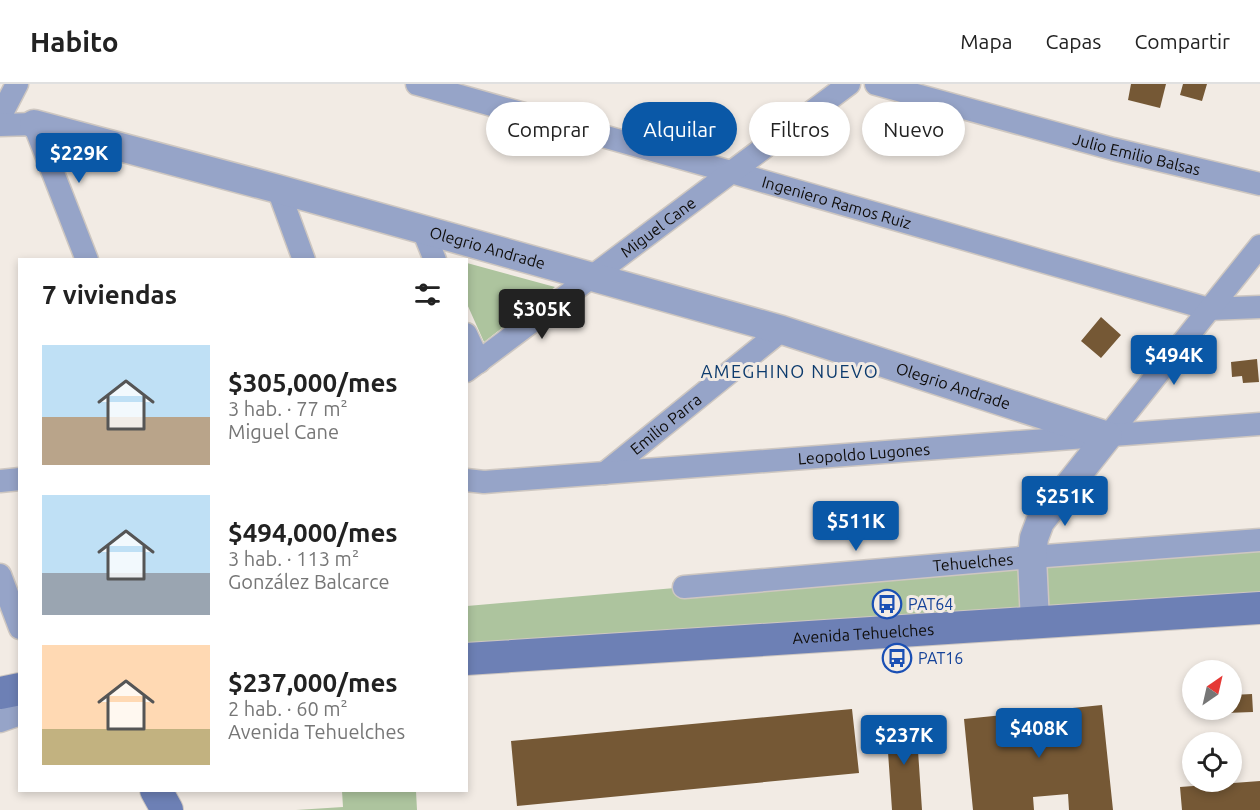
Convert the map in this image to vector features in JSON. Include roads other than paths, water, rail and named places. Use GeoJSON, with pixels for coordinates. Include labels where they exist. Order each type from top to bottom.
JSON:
{"type":"FeatureCollection","features":[{"type":"Feature","properties":{"kind":"main road","name":"Avenida Tehuelches"},"geometry":{"type":"LineString","coordinates":[[468,659],[1260,608]]}},
{"type":"Feature","properties":{"kind":"main road"},"geometry":{"type":"LineString","coordinates":[[0,693],[18,689]]}},
{"type":"Feature","properties":{"kind":"main road"},"geometry":{"type":"LineString","coordinates":[[157,792],[167,810]]}},
{"type":"Feature","properties":{"kind":"street"},"geometry":{"type":"LineString","coordinates":[[0,117],[16,84]]}},
{"type":"Feature","properties":{"kind":"street","name":"Ingeniero Ramos Ruiz"},"geometry":{"type":"LineString","coordinates":[[417,84],[1209,309],[1260,307]]}},
{"type":"Feature","properties":{"kind":"street","name":"Miguel Cane"},"geometry":{"type":"LineString","coordinates":[[473,367],[849,84]]}},
{"type":"Feature","properties":{"kind":"street","name":"Julio Emilio Balsas"},"geometry":{"type":"LineString","coordinates":[[876,84],[1113,149],[1260,184]]}},
{"type":"Feature","properties":{"kind":"street"},"geometry":{"type":"LineString","coordinates":[[34,124],[86,258]]}},
{"type":"Feature","properties":{"kind":"street","name":"Olegrio Andrade"},"geometry":{"type":"LineString","coordinates":[[0,125],[34,124],[278,189],[782,330],[1108,436]]}},
{"type":"Feature","properties":{"kind":"street"},"geometry":{"type":"LineString","coordinates":[[278,189],[303,258]]}},
{"type":"Feature","properties":{"kind":"street"},"geometry":{"type":"LineString","coordinates":[[423,230],[434,258]]}},
{"type":"Feature","properties":{"kind":"street"},"geometry":{"type":"LineString","coordinates":[[1035,622],[1032,557],[1034,538],[1040,522],[1260,246]]}},
{"type":"Feature","properties":{"kind":"street","name":"Emilio Parra"},"geometry":{"type":"LineString","coordinates":[[605,473],[782,330]]}},
{"type":"Feature","properties":{"kind":"street"},"geometry":{"type":"LineString","coordinates":[[468,343],[473,367]]}},
{"type":"Feature","properties":{"kind":"street","name":"Leopoldo Lugones"},"geometry":{"type":"LineString","coordinates":[[468,480],[484,482],[1260,424]]}},
{"type":"Feature","properties":{"kind":"street"},"geometry":{"type":"LineString","coordinates":[[0,481],[18,479]]}},
{"type":"Feature","properties":{"kind":"street","name":"Tehuelches"},"geometry":{"type":"LineString","coordinates":[[684,587],[1260,540]]}},
{"type":"Feature","properties":{"kind":"street"},"geometry":{"type":"LineString","coordinates":[[0,575],[18,623]]}},
{"type":"Feature","properties":{"kind":"street"},"geometry":{"type":"LineString","coordinates":[[0,721],[18,715]]}},
{"type":"Feature","properties":{"kind":"place","name":"PAT64"},"geometry":{"type":"Point","coordinates":[887,604]}},
{"type":"Feature","properties":{"kind":"place","name":"PAT16"},"geometry":{"type":"Point","coordinates":[897,658]}},
{"type":"Feature","properties":{"kind":"district","name":"AMEGHINO NUEVO"},"geometry":{"type":"Point","coordinates":[790,371]}}]}
